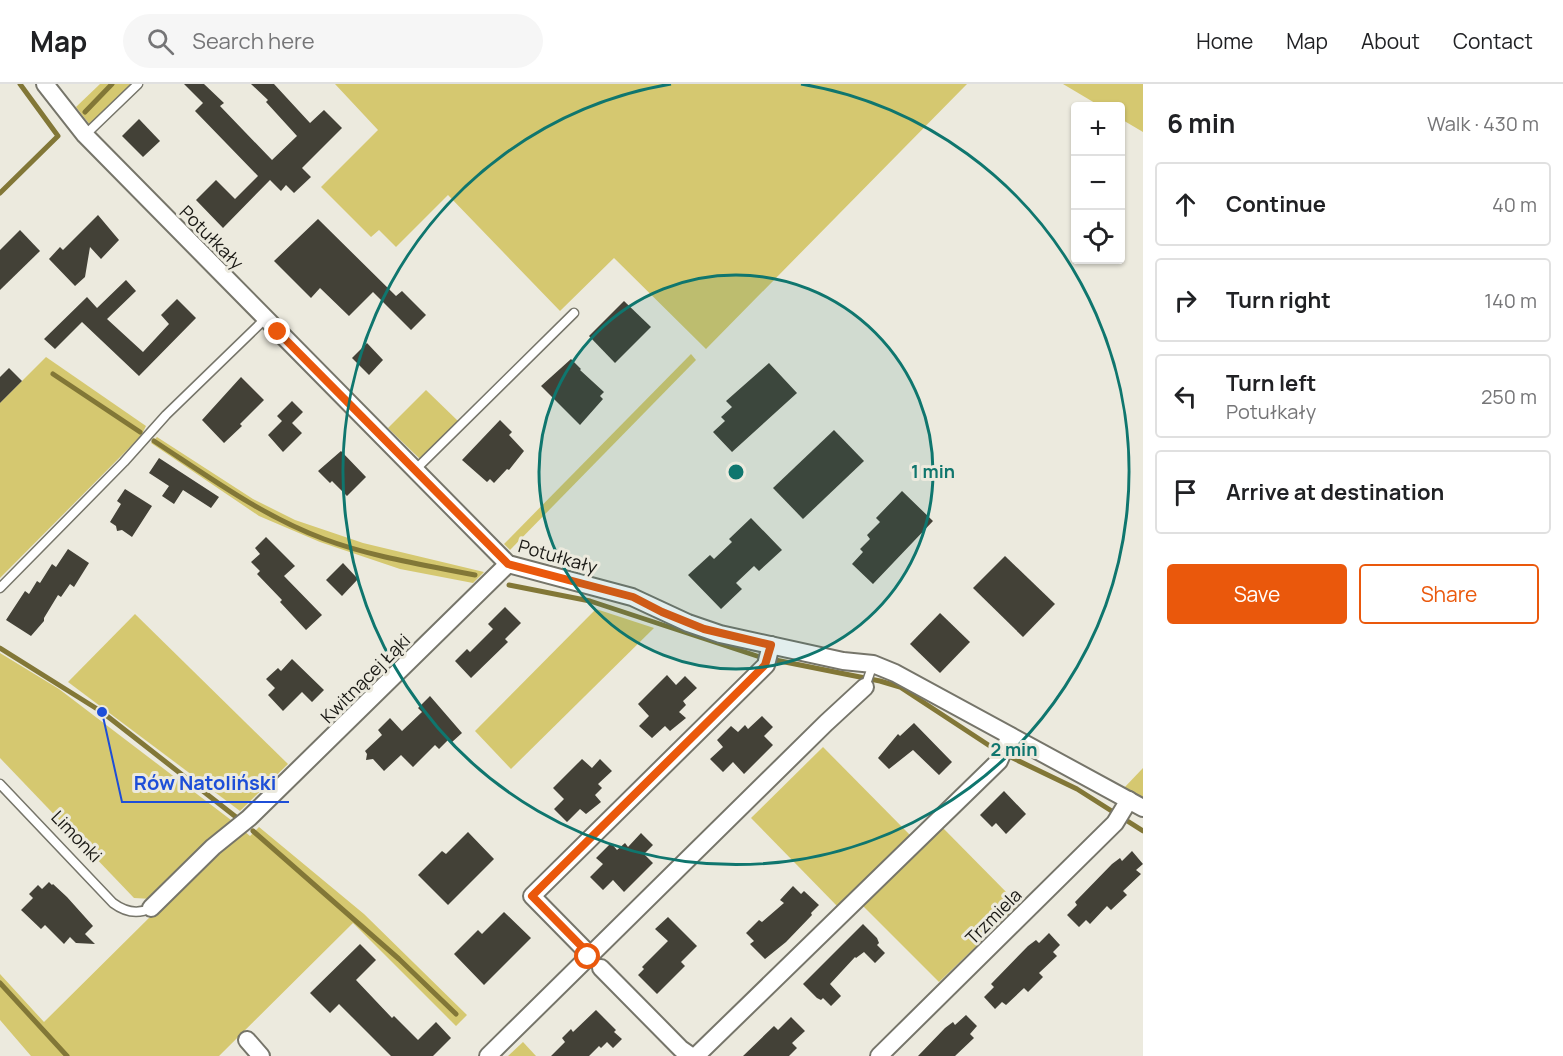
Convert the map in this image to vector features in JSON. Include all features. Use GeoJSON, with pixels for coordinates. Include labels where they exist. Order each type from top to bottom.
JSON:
{"type":"FeatureCollection","features":[{"type":"Feature","properties":{"kind":"street","name":"Potułkały"},"geometry":{"type":"LineString","coordinates":[[45,84],[85,135],[508,564],[633,597],[662,612],[768,653],[843,661],[870,674],[895,673],[1005,747],[1128,810]]}},
{"type":"Feature","properties":{"kind":"street","name":"Kwitnącej Łąki"},"geometry":{"type":"LineString","coordinates":[[151,908],[213,847],[249,818],[508,564]]}},
{"type":"Feature","properties":{"kind":"street"},"geometry":{"type":"LineString","coordinates":[[691,1056],[681,1049],[532,896],[768,653]]}},
{"type":"Feature","properties":{"kind":"street"},"geometry":{"type":"LineString","coordinates":[[488,1056],[595,962],[826,723],[870,674]]}},
{"type":"Feature","properties":{"kind":"street"},"geometry":{"type":"LineString","coordinates":[[696,1056],[1005,747]]}},
{"type":"Feature","properties":{"kind":"street","name":"Trzmiela"},"geometry":{"type":"LineString","coordinates":[[879,1056],[1128,810]]}},
{"type":"Feature","properties":{"kind":"street"},"geometry":{"type":"LineString","coordinates":[[247,1040],[261,1056]]}},
{"type":"Feature","properties":{"kind":"lane"},"geometry":{"type":"LineString","coordinates":[[85,135],[138,84]]}},
{"type":"Feature","properties":{"kind":"lane"},"geometry":{"type":"LineString","coordinates":[[415,471],[574,313]]}},
{"type":"Feature","properties":{"kind":"lane"},"geometry":{"type":"LineString","coordinates":[[0,588],[124,462],[166,415],[265,319]]}},
{"type":"Feature","properties":{"kind":"lane","name":"Limonki"},"geometry":{"type":"LineString","coordinates":[[0,784],[113,903],[129,912],[151,908]]}},
{"type":"Feature","properties":{"kind":"shaded area"},"geometry":{"type":"Polygon","coordinates":[[[100,84],[131,84],[90,125],[76,107],[100,84]]]}},
{"type":"Feature","properties":{"kind":"shaded area"},"geometry":{"type":"Polygon","coordinates":[[[335,84],[967,84],[706,349],[614,258],[560,311],[448,195],[396,247],[379,230],[371,237],[321,187],[378,130],[335,84]]]}},
{"type":"Feature","properties":{"kind":"shaded area"},"geometry":{"type":"Polygon","coordinates":[[[1063,84],[1143,84],[1143,132],[1125,121],[1125,102],[1093,102],[1063,84]]]}},
{"type":"Feature","properties":{"kind":"shaded area"},"geometry":{"type":"Polygon","coordinates":[[[691,354],[696,360],[510,550],[504,544],[691,354]]]}},
{"type":"Feature","properties":{"kind":"shaded area"},"geometry":{"type":"Polygon","coordinates":[[[46,357],[146,426],[141,436],[0,578],[0,403],[46,357]]]}},
{"type":"Feature","properties":{"kind":"shaded area"},"geometry":{"type":"Polygon","coordinates":[[[426,390],[459,422],[421,460],[388,428],[426,390]]]}},
{"type":"Feature","properties":{"kind":"shaded area"},"geometry":{"type":"Polygon","coordinates":[[[157,437],[253,499],[295,520],[363,543],[484,572],[473,583],[400,569],[320,542],[259,516],[151,443],[157,437]]]}},
{"type":"Feature","properties":{"kind":"shaded area"},"geometry":{"type":"Polygon","coordinates":[[[596,609],[654,628],[511,769],[475,731],[596,609]]]}},
{"type":"Feature","properties":{"kind":"shaded area"},"geometry":{"type":"Polygon","coordinates":[[[135,614],[288,764],[240,811],[68,682],[135,614]]]}},
{"type":"Feature","properties":{"kind":"shaded area"},"geometry":{"type":"Polygon","coordinates":[[[0,653],[59,689],[231,820],[152,899],[134,898],[0,758],[0,653]]]}},
{"type":"Feature","properties":{"kind":"shaded area"},"geometry":{"type":"Polygon","coordinates":[[[823,747],[910,835],[838,907],[751,818],[823,747]]]}},
{"type":"Feature","properties":{"kind":"shaded area"},"geometry":{"type":"Polygon","coordinates":[[[1143,768],[1143,800],[1123,789],[1143,768]]]}},
{"type":"Feature","properties":{"kind":"shaded area"},"geometry":{"type":"Polygon","coordinates":[[[941,826],[1019,905],[939,982],[862,905],[941,826]]]}},
{"type":"Feature","properties":{"kind":"shaded area"},"geometry":{"type":"Polygon","coordinates":[[[259,827],[364,914],[467,1015],[456,1026],[353,923],[219,1056],[31,1056],[0,1020],[0,974],[44,1022],[155,912],[243,830],[250,836],[259,827]]]}},
{"type":"Feature","properties":{"kind":"shaded area"},"geometry":{"type":"Polygon","coordinates":[[[523,1042],[536,1056],[508,1056],[523,1042]]]}},
{"type":"Feature","properties":{"kind":"building"},"geometry":{"type":"Polygon","coordinates":[[[184,84],[204,84],[224,103],[220,106],[272,160],[297,136],[266,102],[268,100],[251,84],[274,84],[310,123],[324,110],[342,128],[302,168],[311,177],[294,193],[286,185],[281,191],[270,180],[223,228],[196,200],[216,180],[235,199],[258,176],[195,111],[203,103],[184,84]]]}},
{"type":"Feature","properties":{"kind":"building"},"geometry":{"type":"Polygon","coordinates":[[[139,119],[160,141],[143,157],[122,136],[139,119]]]}},
{"type":"Feature","properties":{"kind":"building"},"geometry":{"type":"Polygon","coordinates":[[[98,215],[119,240],[101,259],[90,247],[85,277],[75,286],[49,259],[60,247],[63,250],[98,215]]]}},
{"type":"Feature","properties":{"kind":"building"},"geometry":{"type":"Polygon","coordinates":[[[318,219],[396,296],[402,291],[426,315],[411,330],[373,292],[349,316],[320,288],[311,298],[274,261],[318,219]]]}},
{"type":"Feature","properties":{"kind":"building"},"geometry":{"type":"Polygon","coordinates":[[[20,230],[40,251],[0,290],[0,250],[20,230]]]}},
{"type":"Feature","properties":{"kind":"building"},"geometry":{"type":"Polygon","coordinates":[[[126,280],[136,291],[107,319],[143,352],[169,324],[161,315],[177,299],[196,318],[139,376],[82,322],[55,349],[44,339],[87,297],[97,308],[126,280]]]}},
{"type":"Feature","properties":{"kind":"building"},"geometry":{"type":"Polygon","coordinates":[[[624,301],[651,327],[615,363],[589,336],[624,301]]]}},
{"type":"Feature","properties":{"kind":"building"},"geometry":{"type":"Polygon","coordinates":[[[367,343],[383,360],[369,375],[352,358],[367,343]]]}},
{"type":"Feature","properties":{"kind":"building"},"geometry":{"type":"Polygon","coordinates":[[[571,359],[604,392],[600,396],[603,399],[580,425],[541,386],[571,359]]]}},
{"type":"Feature","properties":{"kind":"building"},"geometry":{"type":"Polygon","coordinates":[[[769,363],[797,393],[732,452],[713,432],[725,421],[721,417],[732,407],[726,401],[769,363]]]}},
{"type":"Feature","properties":{"kind":"building"},"geometry":{"type":"Polygon","coordinates":[[[9,368],[22,381],[0,403],[0,377],[9,368]]]}},
{"type":"Feature","properties":{"kind":"building"},"geometry":{"type":"Polygon","coordinates":[[[241,377],[264,400],[224,443],[202,420],[241,377]]]}},
{"type":"Feature","properties":{"kind":"building"},"geometry":{"type":"Polygon","coordinates":[[[292,401],[303,412],[292,423],[302,433],[283,452],[268,435],[282,421],[277,416],[292,401]]]}},
{"type":"Feature","properties":{"kind":"building"},"geometry":{"type":"Polygon","coordinates":[[[500,420],[512,432],[509,435],[524,451],[509,470],[507,469],[494,483],[490,479],[487,482],[462,460],[500,420]]]}},
{"type":"Feature","properties":{"kind":"building"},"geometry":{"type":"Polygon","coordinates":[[[834,430],[864,461],[803,519],[773,488],[834,430]]]}},
{"type":"Feature","properties":{"kind":"building"},"geometry":{"type":"Polygon","coordinates":[[[341,451],[366,477],[347,496],[318,471],[341,451]]]}},
{"type":"Feature","properties":{"kind":"building"},"geometry":{"type":"Polygon","coordinates":[[[159,458],[219,497],[211,508],[183,490],[174,504],[162,496],[169,486],[149,473],[159,458]]]}},
{"type":"Feature","properties":{"kind":"building"},"geometry":{"type":"Polygon","coordinates":[[[125,489],[152,506],[132,537],[122,530],[117,531],[116,526],[110,522],[121,504],[117,501],[125,489]]]}},
{"type":"Feature","properties":{"kind":"building"},"geometry":{"type":"Polygon","coordinates":[[[902,491],[933,521],[873,584],[852,564],[863,552],[860,549],[870,539],[867,535],[880,522],[876,518],[902,491]]]}},
{"type":"Feature","properties":{"kind":"building"},"geometry":{"type":"Polygon","coordinates":[[[751,518],[782,550],[759,571],[754,566],[736,583],[742,589],[721,609],[688,575],[710,555],[714,559],[732,542],[729,539],[751,518]]]}},
{"type":"Feature","properties":{"kind":"building"},"geometry":{"type":"Polygon","coordinates":[[[266,537],[295,566],[284,576],[322,615],[306,630],[257,574],[260,571],[251,562],[260,554],[255,548],[266,537]]]}},
{"type":"Feature","properties":{"kind":"building"},"geometry":{"type":"Polygon","coordinates":[[[68,549],[89,563],[74,587],[70,584],[61,597],[58,595],[44,621],[31,636],[6,620],[25,591],[29,594],[37,581],[40,583],[52,564],[56,567],[68,549]]]}},
{"type":"Feature","properties":{"kind":"building"},"geometry":{"type":"Polygon","coordinates":[[[1005,556],[1055,604],[1023,637],[973,588],[1005,556]]]}},
{"type":"Feature","properties":{"kind":"building"},"geometry":{"type":"Polygon","coordinates":[[[343,563],[358,579],[342,596],[326,580],[343,563]]]}},
{"type":"Feature","properties":{"kind":"building"},"geometry":{"type":"Polygon","coordinates":[[[505,607],[521,623],[505,639],[508,642],[471,678],[455,661],[467,649],[470,652],[493,629],[488,624],[505,607]]]}},
{"type":"Feature","properties":{"kind":"building"},"geometry":{"type":"Polygon","coordinates":[[[940,613],[970,642],[940,673],[910,644],[940,613]]]}},
{"type":"Feature","properties":{"kind":"building"},"geometry":{"type":"Polygon","coordinates":[[[292,659],[324,690],[312,702],[302,692],[283,711],[268,695],[275,688],[266,679],[278,668],[281,671],[292,659]]]}},
{"type":"Feature","properties":{"kind":"building"},"geometry":{"type":"Polygon","coordinates":[[[667,675],[676,685],[685,676],[697,688],[683,701],[686,705],[679,712],[686,718],[670,731],[665,726],[652,738],[639,726],[649,716],[638,704],[667,675]]]}},
{"type":"Feature","properties":{"kind":"building"},"geometry":{"type":"Polygon","coordinates":[[[430,696],[462,733],[452,742],[449,739],[439,749],[435,745],[413,767],[401,755],[384,771],[373,759],[366,760],[365,751],[382,735],[378,730],[390,718],[402,731],[422,712],[418,708],[430,696]]]}},
{"type":"Feature","properties":{"kind":"building"},"geometry":{"type":"Polygon","coordinates":[[[762,716],[773,727],[764,736],[773,745],[744,774],[733,762],[723,772],[710,759],[723,747],[717,740],[731,726],[738,732],[745,725],[748,729],[762,716]]]}},
{"type":"Feature","properties":{"kind":"building"},"geometry":{"type":"Polygon","coordinates":[[[914,723],[952,762],[939,775],[913,750],[889,769],[878,758],[898,734],[900,736],[914,723]]]}},
{"type":"Feature","properties":{"kind":"building"},"geometry":{"type":"Polygon","coordinates":[[[582,759],[592,768],[600,759],[612,771],[598,784],[602,788],[595,795],[601,802],[586,814],[580,809],[567,822],[554,809],[564,799],[553,788],[582,759]]]}},
{"type":"Feature","properties":{"kind":"building"},"geometry":{"type":"Polygon","coordinates":[[[1004,791],[1026,814],[1006,834],[996,823],[992,827],[980,815],[1004,791]]]}},
{"type":"Feature","properties":{"kind":"building"},"geometry":{"type":"Polygon","coordinates":[[[468,832],[494,859],[448,905],[418,875],[442,851],[446,854],[468,832]]]}},
{"type":"Feature","properties":{"kind":"building"},"geometry":{"type":"Polygon","coordinates":[[[641,833],[653,845],[644,854],[653,863],[624,892],[613,880],[603,890],[590,877],[603,864],[596,858],[611,843],[617,850],[625,843],[628,847],[641,833]]]}},
{"type":"Feature","properties":{"kind":"building"},"geometry":{"type":"Polygon","coordinates":[[[1132,851],[1143,864],[1136,870],[1141,874],[1123,891],[1127,895],[1111,910],[1107,906],[1090,924],[1086,920],[1079,927],[1067,915],[1077,905],[1075,902],[1112,864],[1120,858],[1122,861],[1132,851]]]}},
{"type":"Feature","properties":{"kind":"building"},"geometry":{"type":"Polygon","coordinates":[[[49,882],[67,897],[93,926],[85,934],[95,944],[76,943],[70,937],[64,944],[45,925],[41,929],[21,910],[33,898],[29,894],[38,885],[42,889],[49,882]]]}},
{"type":"Feature","properties":{"kind":"building"},"geometry":{"type":"Polygon","coordinates":[[[793,886],[801,894],[804,891],[819,905],[786,942],[765,959],[750,944],[754,941],[746,933],[759,920],[762,922],[784,903],[780,900],[793,886]]]}},
{"type":"Feature","properties":{"kind":"building"},"geometry":{"type":"Polygon","coordinates":[[[504,912],[531,938],[484,985],[454,954],[478,930],[482,934],[504,912]]]}},
{"type":"Feature","properties":{"kind":"building"},"geometry":{"type":"Polygon","coordinates":[[[668,917],[697,946],[681,962],[685,966],[657,994],[638,975],[644,969],[642,967],[668,941],[655,929],[668,917]]]}},
{"type":"Feature","properties":{"kind":"building"},"geometry":{"type":"Polygon","coordinates":[[[863,924],[877,938],[879,943],[877,945],[885,953],[875,963],[864,952],[855,957],[830,984],[841,996],[831,1006],[823,998],[821,1000],[817,998],[803,984],[863,924]]]}},
{"type":"Feature","properties":{"kind":"building"},"geometry":{"type":"Polygon","coordinates":[[[1049,933],[1060,945],[1053,952],[1057,956],[1039,973],[1043,977],[1028,992],[1024,988],[1006,1005],[1002,1002],[995,1009],[984,997],[994,987],[991,984],[1028,946],[1036,940],[1039,943],[1049,933]]]}},
{"type":"Feature","properties":{"kind":"building"},"geometry":{"type":"Polygon","coordinates":[[[360,944],[376,960],[356,980],[392,1018],[394,1016],[418,1040],[436,1022],[451,1038],[433,1056],[391,1056],[339,1004],[330,1013],[310,993],[360,944]]]}},
{"type":"Feature","properties":{"kind":"building"},"geometry":{"type":"Polygon","coordinates":[[[596,1010],[622,1039],[613,1048],[607,1042],[601,1048],[599,1046],[589,1056],[551,1056],[565,1042],[562,1038],[571,1029],[573,1032],[596,1010]]]}},
{"type":"Feature","properties":{"kind":"building"},"geometry":{"type":"Polygon","coordinates":[[[966,1015],[977,1026],[970,1034],[974,1038],[955,1056],[918,1056],[945,1028],[953,1022],[955,1025],[966,1015]]]}},
{"type":"Feature","properties":{"kind":"building"},"geometry":{"type":"Polygon","coordinates":[[[791,1017],[805,1031],[792,1043],[797,1048],[789,1056],[743,1056],[774,1026],[778,1030],[791,1017]]]}},
{"type":"Feature","properties":{"kind":"waterway"},"geometry":{"type":"LineString","coordinates":[[0,193],[58,136],[20,84]]}},
{"type":"Feature","properties":{"kind":"waterway"},"geometry":{"type":"LineString","coordinates":[[85,112],[112,84]]}},
{"type":"Feature","properties":{"kind":"waterway"},"geometry":{"type":"LineString","coordinates":[[53,374],[140,432]]}},
{"type":"Feature","properties":{"kind":"waterway"},"geometry":{"type":"LineString","coordinates":[[154,441],[236,495],[301,530],[361,551],[475,575]]}},
{"type":"Feature","properties":{"kind":"waterway"},"geometry":{"type":"LineString","coordinates":[[509,585],[590,601],[760,657],[900,687],[996,750],[1077,789],[1143,831]]}},
{"type":"Feature","properties":{"kind":"waterway"},"geometry":{"type":"LineString","coordinates":[[0,648],[102,712],[236,817]]}},
{"type":"Feature","properties":{"kind":"waterway"},"geometry":{"type":"LineString","coordinates":[[253,831],[399,959],[456,1014]]}},
{"type":"Feature","properties":{"kind":"waterway"},"geometry":{"type":"LineString","coordinates":[[0,983],[67,1056]]}},
{"type":"Feature","properties":{"kind":"place","name":"Rów Natoliński"},"geometry":{"type":"Point","coordinates":[102,712]}},
{"type":"Feature","properties":{"kind":"route"},"geometry":{"type":"LineString","coordinates":[[278,332],[508,564],[633,597],[704,629],[771,645],[765,665],[532,896],[590,955],[588,957]]}}]}
